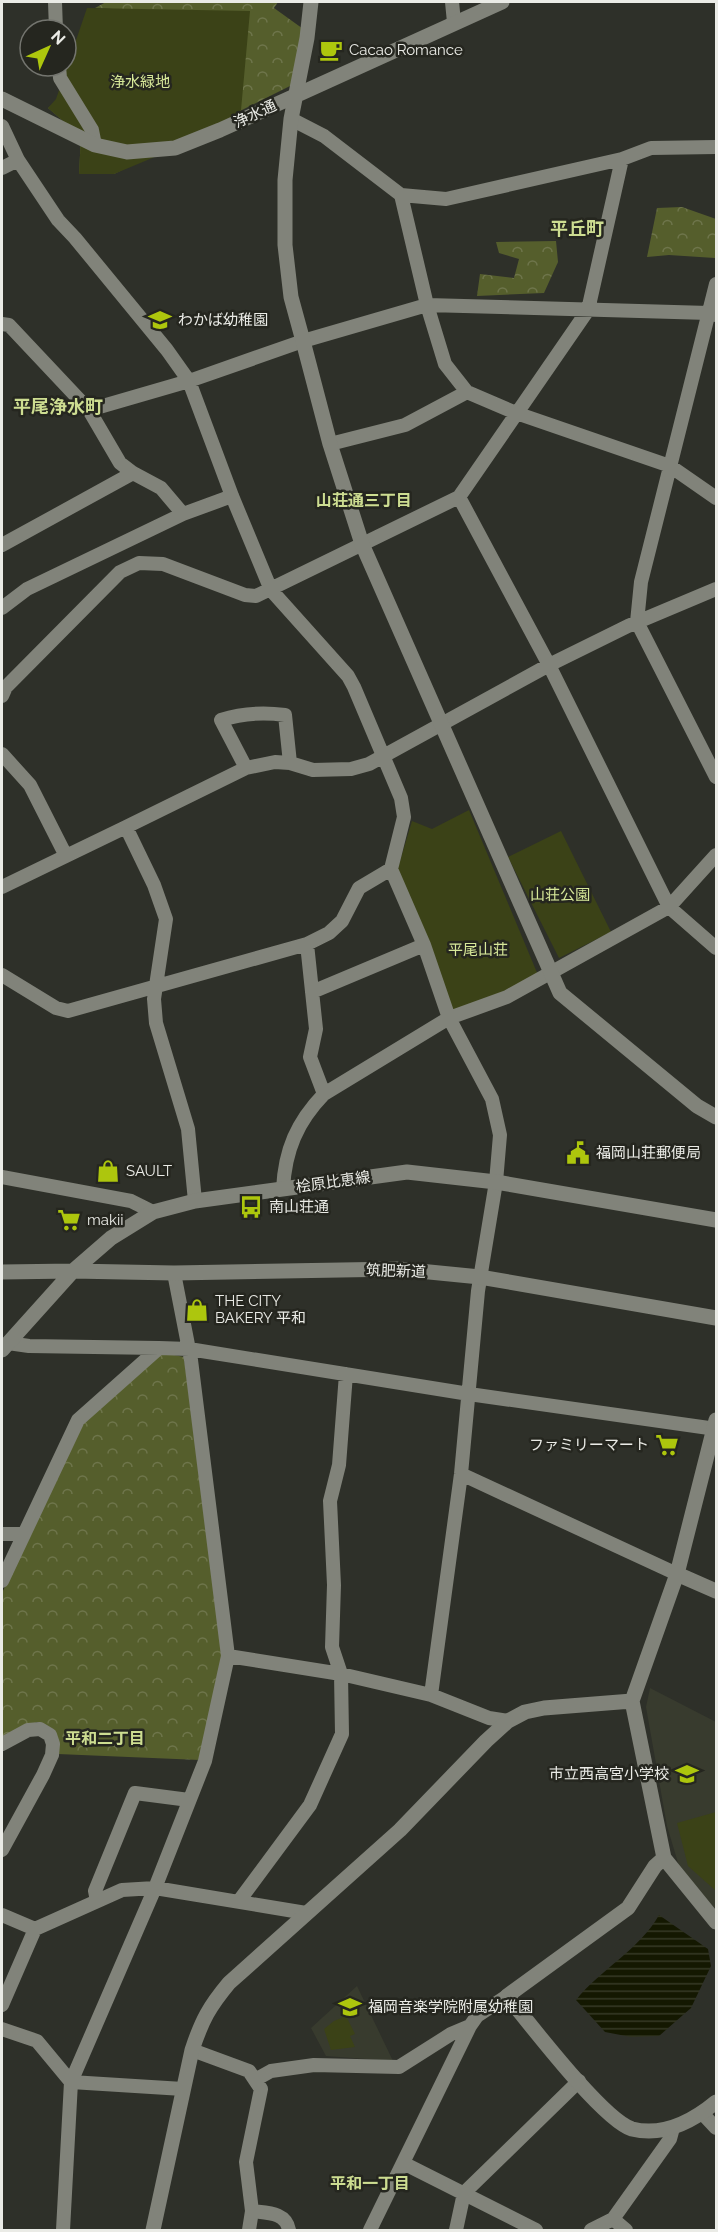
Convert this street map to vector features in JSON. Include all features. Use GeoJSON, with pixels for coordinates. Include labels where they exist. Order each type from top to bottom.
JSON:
{"type":"FeatureCollection","features":[{"type":"Feature","properties":{"kind":"street"},"geometry":{"type":"LineString","coordinates":[[55,2],[56,18]]}},
{"type":"Feature","properties":{"kind":"street"},"geometry":{"type":"LineString","coordinates":[[312,2],[291,119],[285,180],[285,245],[291,297],[330,444],[362,544],[549,973],[560,993],[697,1106],[717,1117]]}},
{"type":"Feature","properties":{"kind":"street"},"geometry":{"type":"LineString","coordinates":[[452,2],[454,22]]}},
{"type":"Feature","properties":{"kind":"street","name":"浄水通"},"geometry":{"type":"LineString","coordinates":[[2,99],[95,145],[127,152],[175,148],[220,130],[502,2]]}},
{"type":"Feature","properties":{"kind":"street"},"geometry":{"type":"LineString","coordinates":[[60,78],[92,130],[95,145]]}},
{"type":"Feature","properties":{"kind":"street"},"geometry":{"type":"LineString","coordinates":[[291,119],[324,136],[401,195],[446,199],[622,159],[651,148],[717,147]]}},
{"type":"Feature","properties":{"kind":"street"},"geometry":{"type":"LineString","coordinates":[[2,126],[18,160],[58,220],[167,350],[189,381],[232,496],[271,590],[348,676],[354,687],[401,798],[404,817],[391,869],[424,945],[448,1018],[492,1099],[500,1135],[496,1182],[480,1277],[461,1474],[431,1695]]}},
{"type":"Feature","properties":{"kind":"street"},"geometry":{"type":"LineString","coordinates":[[2,696],[6,687],[120,572],[139,563],[163,564],[244,595],[256,596],[459,497],[588,310],[622,159]]}},
{"type":"Feature","properties":{"kind":"street"},"geometry":{"type":"LineString","coordinates":[[2,168],[18,160]]}},
{"type":"Feature","properties":{"kind":"street"},"geometry":{"type":"LineString","coordinates":[[401,195],[427,305],[445,364],[467,392],[516,413],[670,465],[717,498]]}},
{"type":"Feature","properties":{"kind":"street"},"geometry":{"type":"LineString","coordinates":[[717,284],[713,314],[670,465],[641,582],[637,622],[717,777]]}},
{"type":"Feature","properties":{"kind":"street"},"geometry":{"type":"LineString","coordinates":[[89,410],[189,381],[303,341],[427,305],[713,314]]}},
{"type":"Feature","properties":{"kind":"street"},"geometry":{"type":"LineString","coordinates":[[2,324],[9,326],[89,410],[120,463],[161,488],[183,514]]}},
{"type":"Feature","properties":{"kind":"street"},"geometry":{"type":"LineString","coordinates":[[330,444],[405,425],[467,392]]}},
{"type":"Feature","properties":{"kind":"street"},"geometry":{"type":"LineString","coordinates":[[2,545],[133,473]]}},
{"type":"Feature","properties":{"kind":"street"},"geometry":{"type":"LineString","coordinates":[[2,608],[27,589],[183,514],[232,496]]}},
{"type":"Feature","properties":{"kind":"street"},"geometry":{"type":"LineString","coordinates":[[459,497],[549,665],[669,907],[717,948]]}},
{"type":"Feature","properties":{"kind":"street"},"geometry":{"type":"LineString","coordinates":[[2,887],[246,768],[275,762],[290,763],[313,770],[351,769],[369,764],[549,665],[637,622],[717,589]]}},
{"type":"Feature","properties":{"kind":"street"},"geometry":{"type":"LineString","coordinates":[[246,768],[221,720],[264,712],[285,715],[290,763]]}},
{"type":"Feature","properties":{"kind":"street"},"geometry":{"type":"LineString","coordinates":[[2,754],[30,785],[66,856]]}},
{"type":"Feature","properties":{"kind":"street"},"geometry":{"type":"LineString","coordinates":[[126,827],[154,885],[166,919],[156,988],[156,1023],[188,1129],[195,1201]]}},
{"type":"Feature","properties":{"kind":"street"},"geometry":{"type":"LineString","coordinates":[[283,1189],[289,1149],[297,1127],[324,1094],[448,1018],[507,997],[669,907],[717,855]]}},
{"type":"Feature","properties":{"kind":"street"},"geometry":{"type":"LineString","coordinates":[[2,975],[56,1008],[68,1011],[156,988],[307,944],[329,933],[342,921],[359,888],[391,869]]}},
{"type":"Feature","properties":{"kind":"street"},"geometry":{"type":"LineString","coordinates":[[307,944],[316,1029],[310,1057],[324,1094]]}},
{"type":"Feature","properties":{"kind":"street"},"geometry":{"type":"LineString","coordinates":[[312,992],[424,945]]}},
{"type":"Feature","properties":{"kind":"street","name":"桧原比恵線"},"geometry":{"type":"LineString","coordinates":[[5,1346],[73,1271],[111,1238],[153,1212],[195,1201],[408,1172],[496,1182],[717,1220]]}},
{"type":"Feature","properties":{"kind":"street"},"geometry":{"type":"LineString","coordinates":[[2,1177],[131,1201],[153,1212]]}},
{"type":"Feature","properties":{"kind":"street","name":"筑肥新道"},"geometry":{"type":"LineString","coordinates":[[2,1272],[174,1273],[399,1269],[480,1277],[717,1318]]}},
{"type":"Feature","properties":{"kind":"street"},"geometry":{"type":"LineString","coordinates":[[63,2230],[71,2082],[155,1888],[205,1761],[228,1656],[189,1349],[174,1273]]}},
{"type":"Feature","properties":{"kind":"street"},"geometry":{"type":"LineString","coordinates":[[5,1346],[189,1349],[469,1394],[716,1426],[677,1574],[632,1701],[664,1858],[717,1922]]}},
{"type":"Feature","properties":{"kind":"street"},"geometry":{"type":"LineString","coordinates":[[2,1581],[78,1420],[159,1348]]}},
{"type":"Feature","properties":{"kind":"street"},"geometry":{"type":"LineString","coordinates":[[239,1901],[310,1805],[342,1734],[341,1674],[332,1647],[334,1585],[330,1501],[339,1465],[346,1374]]}},
{"type":"Feature","properties":{"kind":"street"},"geometry":{"type":"LineString","coordinates":[[461,1474],[717,1591]]}},
{"type":"Feature","properties":{"kind":"street"},"geometry":{"type":"LineString","coordinates":[[2,1534],[24,1534]]}},
{"type":"Feature","properties":{"kind":"street"},"geometry":{"type":"LineString","coordinates":[[228,1656],[341,1674],[431,1695],[489,1718],[508,1721]]}},
{"type":"Feature","properties":{"kind":"street"},"geometry":{"type":"LineString","coordinates":[[153,2230],[192,2050],[202,2021],[211,2004],[229,1983],[400,1830],[508,1721],[525,1712],[544,1708],[632,1701]]}},
{"type":"Feature","properties":{"kind":"street"},"geometry":{"type":"LineString","coordinates":[[2,1744],[28,1730],[40,1729],[50,1735],[53,1744],[52,1755],[43,1774],[2,1850]]}},
{"type":"Feature","properties":{"kind":"street"},"geometry":{"type":"LineString","coordinates":[[97,1901],[94,1891],[135,1793],[189,1800]]}},
{"type":"Feature","properties":{"kind":"street"},"geometry":{"type":"LineString","coordinates":[[370,2230],[477,2016],[628,1908],[655,1866],[664,1858]]}},
{"type":"Feature","properties":{"kind":"street"},"geometry":{"type":"LineString","coordinates":[[2,2005],[35,1929],[122,1890],[155,1888],[306,1913]]}},
{"type":"Feature","properties":{"kind":"street"},"geometry":{"type":"LineString","coordinates":[[2,1915],[35,1929]]}},
{"type":"Feature","properties":{"kind":"street"},"geometry":{"type":"LineString","coordinates":[[507,1996],[604,2111],[631,2128],[653,2131],[673,2128],[702,2113],[717,2102]]}},
{"type":"Feature","properties":{"kind":"street"},"geometry":{"type":"LineString","coordinates":[[255,2080],[272,2071],[315,2065],[399,2067],[451,2034],[470,2026]]}},
{"type":"Feature","properties":{"kind":"street"},"geometry":{"type":"LineString","coordinates":[[2,2029],[37,2041],[71,2082],[183,2089]]}},
{"type":"Feature","properties":{"kind":"street"},"geometry":{"type":"LineString","coordinates":[[192,2050],[249,2071],[261,2089],[246,2163],[252,2211],[249,2230]]}},
{"type":"Feature","properties":{"kind":"street"},"geometry":{"type":"LineString","coordinates":[[456,2230],[464,2193],[579,2081]]}},
{"type":"Feature","properties":{"kind":"street"},"geometry":{"type":"LineString","coordinates":[[702,2113],[717,2128]]}},
{"type":"Feature","properties":{"kind":"street"},"geometry":{"type":"LineString","coordinates":[[591,2230],[613,2220],[670,2139],[673,2128]]}},
{"type":"Feature","properties":{"kind":"street"},"geometry":{"type":"LineString","coordinates":[[403,2163],[536,2230]]}},
{"type":"Feature","properties":{"kind":"street"},"geometry":{"type":"LineString","coordinates":[[252,2211],[279,2215],[288,2223],[289,2230]]}},
{"type":"Feature","properties":{"kind":"street"},"geometry":{"type":"LineString","coordinates":[[613,2220],[626,2230]]}},
{"type":"Feature","properties":{"kind":"shaded area","name":"市立西高宮小学校"},"geometry":{"type":"Polygon","coordinates":[[[650,1688],[716,1722],[716,1915],[679,1866],[667,1826],[646,1707],[650,1688]]]}},
{"type":"Feature","properties":{"kind":"shaded area"},"geometry":{"type":"Polygon","coordinates":[[[659,1915],[708,1949],[711,1966],[691,2008],[659,2036],[631,2037],[605,2032],[576,2000],[642,1938],[659,1915]]]}},
{"type":"Feature","properties":{"kind":"shaded area","name":"福岡音楽学院附属幼稚園"},"geometry":{"type":"Polygon","coordinates":[[[357,1986],[393,2061],[326,2056],[311,2028],[357,1986]]]}},
{"type":"Feature","properties":{"kind":"green space","name":"浄水緑地"},"geometry":{"type":"Polygon","coordinates":[[[106,2],[278,2],[274,8],[306,31],[292,85],[114,174],[79,174],[81,136],[48,108],[169,12],[95,8],[106,2]]]}},
{"type":"Feature","properties":{"kind":"green space","name":"浄水緑地"},"geometry":{"type":"Polygon","coordinates":[[[87,8],[250,11],[241,110],[224,128],[114,174],[79,174],[81,136],[48,108],[56,99],[63,78],[78,78],[78,34],[87,8]]]}},
{"type":"Feature","properties":{"kind":"green space"},"geometry":{"type":"Polygon","coordinates":[[[682,207],[716,219],[715,258],[669,255],[647,257],[657,208],[682,207]]]}},
{"type":"Feature","properties":{"kind":"green space"},"geometry":{"type":"Polygon","coordinates":[[[556,241],[558,262],[544,293],[477,296],[480,274],[514,278],[519,259],[499,253],[496,242],[556,241]]]}},
{"type":"Feature","properties":{"kind":"green space","name":"平尾山荘"},"geometry":{"type":"Polygon","coordinates":[[[469,810],[538,975],[512,993],[454,1013],[397,871],[412,821],[432,829],[469,810]]]}},
{"type":"Feature","properties":{"kind":"green space","name":"山荘公園"},"geometry":{"type":"Polygon","coordinates":[[[561,831],[611,932],[559,958],[508,857],[561,831]]]}},
{"type":"Feature","properties":{"kind":"green space"},"geometry":{"type":"Polygon","coordinates":[[[164,1353],[184,1357],[223,1651],[200,1760],[58,1754],[55,1733],[37,1722],[2,1738],[2,1593],[83,1424],[157,1356],[164,1353]]]}},
{"type":"Feature","properties":{"kind":"green space"},"geometry":{"type":"Polygon","coordinates":[[[716,1812],[716,1891],[688,1866],[677,1823],[716,1812]]]}},
{"type":"Feature","properties":{"kind":"green space"},"geometry":{"type":"Polygon","coordinates":[[[346,2016],[355,2034],[350,2036],[355,2047],[331,2050],[324,2029],[334,2021],[346,2016]]]}},
{"type":"Feature","properties":{"kind":"place","name":"Cacao Romance"},"geometry":{"type":"Point","coordinates":[331,50]}},
{"type":"Feature","properties":{"kind":"place","name":"わかば幼稚園"},"geometry":{"type":"Point","coordinates":[160,320]}},
{"type":"Feature","properties":{"kind":"place","name":"福岡山荘郵便局"},"geometry":{"type":"Point","coordinates":[578,1153]}},
{"type":"Feature","properties":{"kind":"place","name":"SAULT"},"geometry":{"type":"Point","coordinates":[108,1171]}},
{"type":"Feature","properties":{"kind":"place","name":"南山荘通"},"geometry":{"type":"Point","coordinates":[251,1207]}},
{"type":"Feature","properties":{"kind":"place","name":"makii"},"geometry":{"type":"Point","coordinates":[69,1220]}},
{"type":"Feature","properties":{"kind":"place","name":"THE CITY BAKERY 平和"},"geometry":{"type":"Point","coordinates":[197,1310]}},
{"type":"Feature","properties":{"kind":"place","name":"ファミリーマート"},"geometry":{"type":"Point","coordinates":[667,1445]}},
{"type":"Feature","properties":{"kind":"place","name":"市立西高宮小学校"},"geometry":{"type":"Point","coordinates":[687,1774]}},
{"type":"Feature","properties":{"kind":"place","name":"福岡音楽学院附属幼稚園"},"geometry":{"type":"Point","coordinates":[350,2007]}},
{"type":"Feature","properties":{"kind":"district","name":"平丘町"},"geometry":{"type":"Point","coordinates":[577,228]}},
{"type":"Feature","properties":{"kind":"district","name":"平尾浄水町"},"geometry":{"type":"Point","coordinates":[58,406]}},
{"type":"Feature","properties":{"kind":"district","name":"山荘通三丁目"},"geometry":{"type":"Point","coordinates":[364,500]}},
{"type":"Feature","properties":{"kind":"district","name":"平和二丁目"},"geometry":{"type":"Point","coordinates":[105,1738]}},
{"type":"Feature","properties":{"kind":"district","name":"平和一丁目"},"geometry":{"type":"Point","coordinates":[370,2183]}}]}
